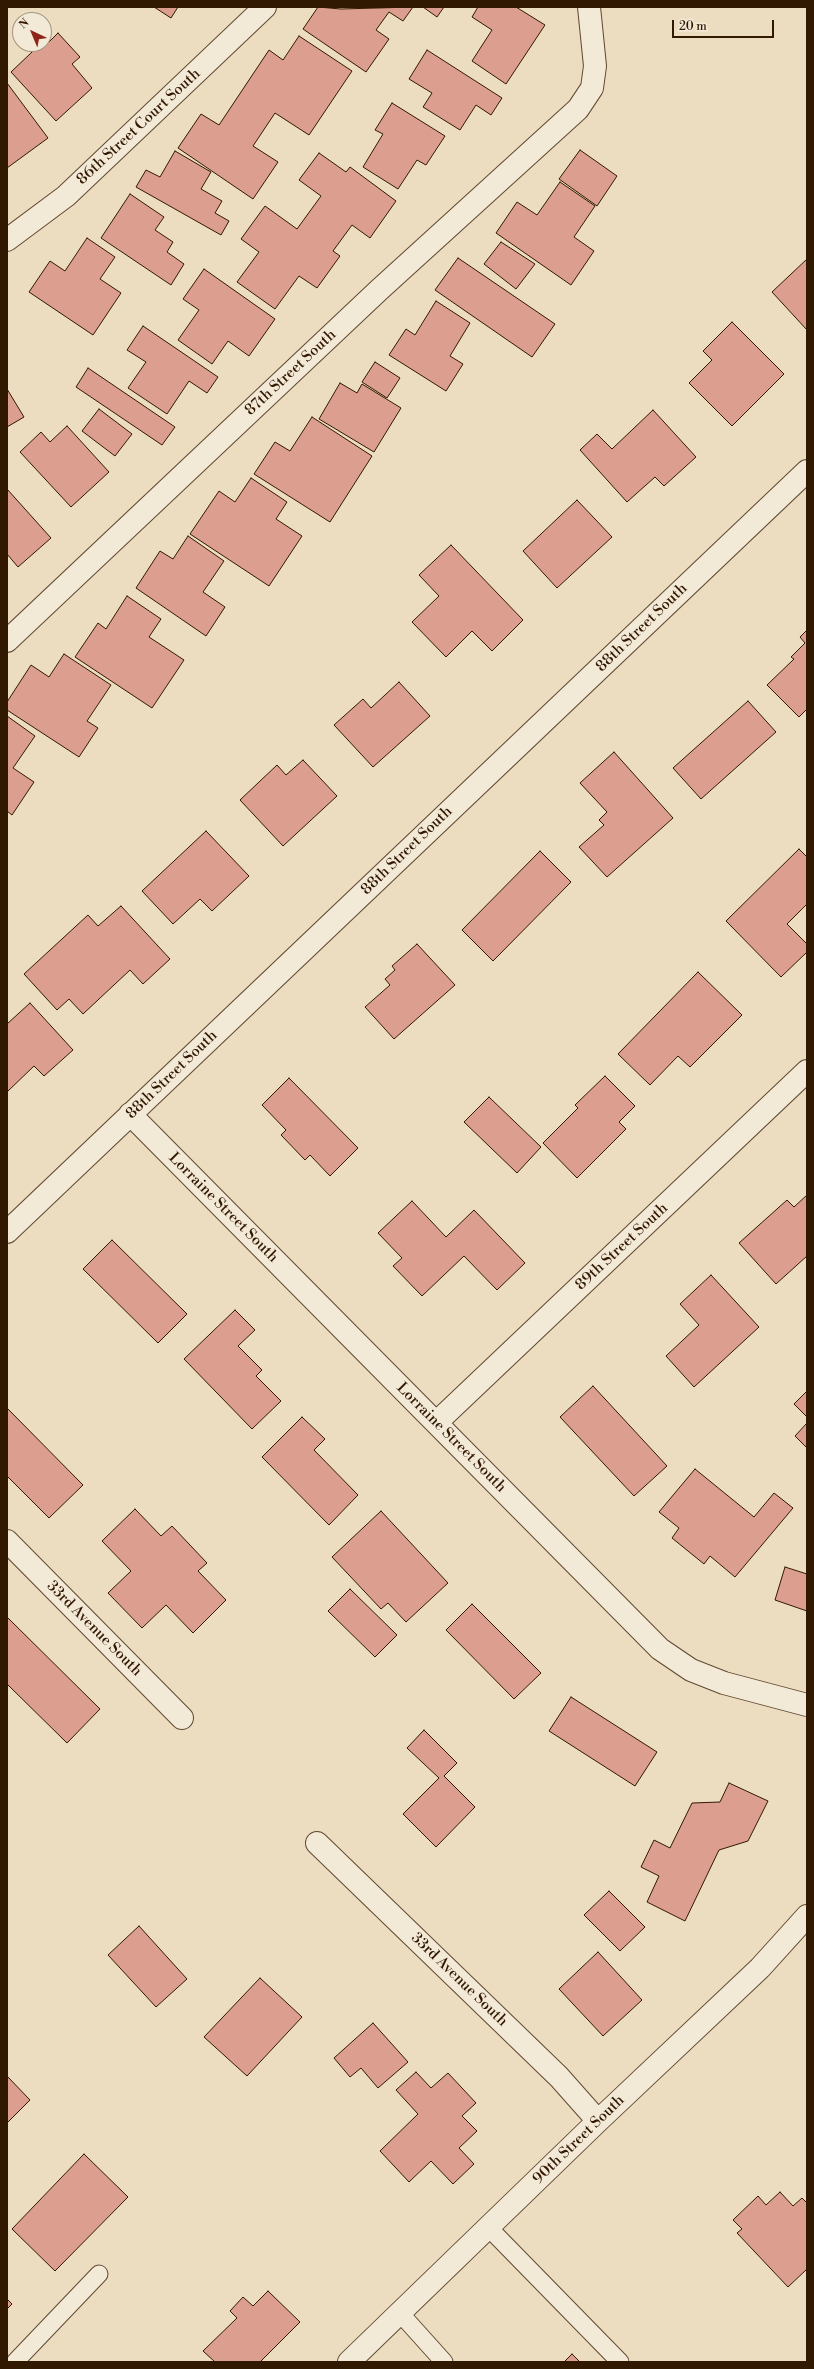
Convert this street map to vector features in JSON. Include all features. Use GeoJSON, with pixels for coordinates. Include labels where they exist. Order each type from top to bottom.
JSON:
{"type":"FeatureCollection","features":[{"type":"Feature","properties":{"kind":"street","name":"86th Street Court South"},"geometry":{"type":"LineString","coordinates":[[7,240],[66,196],[265,7]]}},
{"type":"Feature","properties":{"kind":"street","name":"87th Street South"},"geometry":{"type":"LineString","coordinates":[[7,641],[374,295],[578,109],[592,88],[595,66],[589,7]]}},
{"type":"Feature","properties":{"kind":"street","name":"88th Street South"},"geometry":{"type":"LineString","coordinates":[[7,1232],[807,471]]}},
{"type":"Feature","properties":{"kind":"street","name":"89th Street South"},"geometry":{"type":"LineString","coordinates":[[436,1423],[807,1071]]}},
{"type":"Feature","properties":{"kind":"street","name":"Lorraine Street South"},"geometry":{"type":"LineString","coordinates":[[130,1114],[660,1649],[691,1670],[724,1683],[807,1705]]}},
{"type":"Feature","properties":{"kind":"street","name":"33rd Avenue South"},"geometry":{"type":"LineString","coordinates":[[7,1541],[182,1718]]}},
{"type":"Feature","properties":{"kind":"street","name":"33rd Avenue South"},"geometry":{"type":"LineString","coordinates":[[317,1843],[559,2077],[598,2121]]}},
{"type":"Feature","properties":{"kind":"street","name":"90th Street South"},"geometry":{"type":"LineString","coordinates":[[349,2362],[598,2121],[760,1968],[807,1916]]}},
{"type":"Feature","properties":{"kind":"lane"},"geometry":{"type":"LineString","coordinates":[[488,2227],[620,2362]]}},
{"type":"Feature","properties":{"kind":"lane"},"geometry":{"type":"LineString","coordinates":[[15,2362],[99,2274]]}},
{"type":"Feature","properties":{"kind":"lane"},"geometry":{"type":"LineString","coordinates":[[400,2313],[444,2362]]}},
{"type":"Feature","properties":{"kind":"building"},"geometry":{"type":"Polygon","coordinates":[[[154,7],[178,7],[171,18],[154,7]]]}},
{"type":"Feature","properties":{"kind":"building"},"geometry":{"type":"Polygon","coordinates":[[[318,7],[341,9],[413,7],[403,21],[389,12],[376,30],[389,39],[366,72],[303,29],[318,7]]]}},
{"type":"Feature","properties":{"kind":"building"},"geometry":{"type":"Polygon","coordinates":[[[423,7],[444,7],[437,17],[423,7]]]}},
{"type":"Feature","properties":{"kind":"building"},"geometry":{"type":"Polygon","coordinates":[[[478,7],[516,7],[545,25],[506,84],[472,61],[492,30],[472,17],[478,7]]]}},
{"type":"Feature","properties":{"kind":"building"},"geometry":{"type":"Polygon","coordinates":[[[58,33],[80,57],[72,64],[92,88],[56,121],[11,72],[32,52],[52,52],[52,39],[58,33]]]}},
{"type":"Feature","properties":{"kind":"building"},"geometry":{"type":"Polygon","coordinates":[[[299,36],[352,71],[309,135],[275,113],[253,146],[278,162],[253,199],[178,148],[201,114],[219,125],[269,50],[283,60],[299,36]]]}},
{"type":"Feature","properties":{"kind":"building"},"geometry":{"type":"Polygon","coordinates":[[[427,50],[502,98],[491,115],[476,105],[460,130],[423,107],[432,93],[409,79],[427,50]]]}},
{"type":"Feature","properties":{"kind":"building"},"geometry":{"type":"Polygon","coordinates":[[[7,83],[48,138],[7,168],[7,83]]]}},
{"type":"Feature","properties":{"kind":"building"},"geometry":{"type":"Polygon","coordinates":[[[392,103],[445,136],[426,165],[417,160],[398,189],[363,167],[383,134],[375,130],[392,103]]]}},
{"type":"Feature","properties":{"kind":"building"},"geometry":{"type":"Polygon","coordinates":[[[580,150],[617,176],[597,206],[559,179],[580,150]]]}},
{"type":"Feature","properties":{"kind":"building"},"geometry":{"type":"Polygon","coordinates":[[[175,151],[211,172],[201,189],[222,201],[215,213],[229,221],[221,235],[136,187],[146,170],[160,177],[175,151]]]}},
{"type":"Feature","properties":{"kind":"building"},"geometry":{"type":"Polygon","coordinates":[[[319,153],[346,172],[350,167],[396,201],[370,238],[352,225],[333,251],[340,256],[317,288],[299,276],[275,309],[237,282],[259,252],[241,239],[265,206],[297,229],[321,196],[299,180],[319,153]]]}},
{"type":"Feature","properties":{"kind":"building"},"geometry":{"type":"Polygon","coordinates":[[[560,182],[595,206],[574,237],[594,251],[571,285],[496,233],[517,202],[537,215],[560,182]]]}},
{"type":"Feature","properties":{"kind":"building"},"geometry":{"type":"Polygon","coordinates":[[[130,194],[164,217],[155,230],[173,242],[167,252],[184,264],[171,285],[101,238],[130,194]]]}},
{"type":"Feature","properties":{"kind":"building"},"geometry":{"type":"Polygon","coordinates":[[[87,238],[115,257],[100,279],[121,293],[93,335],[29,292],[50,261],[65,271],[87,238]]]}},
{"type":"Feature","properties":{"kind":"building"},"geometry":{"type":"Polygon","coordinates":[[[501,242],[535,264],[516,289],[484,264],[501,242]]]}},
{"type":"Feature","properties":{"kind":"building"},"geometry":{"type":"Polygon","coordinates":[[[458,258],[555,324],[532,357],[435,290],[458,258]]]}},
{"type":"Feature","properties":{"kind":"building"},"geometry":{"type":"Polygon","coordinates":[[[807,259],[807,330],[772,292],[807,259]]]}},
{"type":"Feature","properties":{"kind":"building"},"geometry":{"type":"Polygon","coordinates":[[[204,269],[275,319],[249,356],[228,341],[212,364],[178,340],[199,310],[183,299],[204,269]]]}},
{"type":"Feature","properties":{"kind":"building"},"geometry":{"type":"Polygon","coordinates":[[[436,301],[470,323],[450,356],[463,364],[446,391],[389,355],[406,329],[415,335],[436,301]]]}},
{"type":"Feature","properties":{"kind":"building"},"geometry":{"type":"Polygon","coordinates":[[[732,322],[784,374],[732,426],[689,383],[712,360],[703,351],[732,322]]]}},
{"type":"Feature","properties":{"kind":"building"},"geometry":{"type":"Polygon","coordinates":[[[143,326],[218,377],[207,393],[189,381],[167,414],[128,388],[146,362],[127,350],[143,326]]]}},
{"type":"Feature","properties":{"kind":"building"},"geometry":{"type":"Polygon","coordinates":[[[375,362],[400,378],[387,398],[362,382],[375,362]]]}},
{"type":"Feature","properties":{"kind":"building"},"geometry":{"type":"Polygon","coordinates":[[[88,368],[175,427],[162,445],[76,387],[88,368]]]}},
{"type":"Feature","properties":{"kind":"building"},"geometry":{"type":"Polygon","coordinates":[[[340,383],[357,393],[362,384],[401,408],[374,452],[319,419],[340,383]]]}},
{"type":"Feature","properties":{"kind":"building"},"geometry":{"type":"Polygon","coordinates":[[[7,389],[24,417],[7,427],[7,389]]]}},
{"type":"Feature","properties":{"kind":"building"},"geometry":{"type":"Polygon","coordinates":[[[99,409],[132,434],[115,456],[82,431],[99,409]]]}},
{"type":"Feature","properties":{"kind":"building"},"geometry":{"type":"Polygon","coordinates":[[[653,410],[696,457],[664,486],[655,477],[627,502],[580,450],[597,434],[612,449],[653,410]]]}},
{"type":"Feature","properties":{"kind":"building"},"geometry":{"type":"Polygon","coordinates":[[[312,417],[372,456],[330,522],[254,474],[275,442],[290,451],[312,417]]]}},
{"type":"Feature","properties":{"kind":"building"},"geometry":{"type":"Polygon","coordinates":[[[67,426],[109,472],[71,507],[20,452],[41,432],[50,442],[67,426]]]}},
{"type":"Feature","properties":{"kind":"building"},"geometry":{"type":"Polygon","coordinates":[[[251,478],[287,502],[276,519],[302,536],[269,586],[190,534],[219,491],[235,502],[251,478]]]}},
{"type":"Feature","properties":{"kind":"building"},"geometry":{"type":"Polygon","coordinates":[[[7,489],[51,538],[18,567],[7,554],[7,489]]]}},
{"type":"Feature","properties":{"kind":"building"},"geometry":{"type":"Polygon","coordinates":[[[577,500],[612,537],[557,588],[523,551],[577,500]]]}},
{"type":"Feature","properties":{"kind":"building"},"geometry":{"type":"Polygon","coordinates":[[[188,536],[224,561],[203,592],[225,607],[206,636],[136,588],[160,551],[173,559],[188,536]]]}},
{"type":"Feature","properties":{"kind":"building"},"geometry":{"type":"Polygon","coordinates":[[[451,545],[523,620],[492,651],[472,631],[446,657],[412,622],[439,596],[419,575],[451,545]]]}},
{"type":"Feature","properties":{"kind":"building"},"geometry":{"type":"Polygon","coordinates":[[[127,596],[161,619],[149,637],[184,660],[152,708],[75,657],[98,623],[106,629],[127,596]]]}},
{"type":"Feature","properties":{"kind":"building"},"geometry":{"type":"Polygon","coordinates":[[[807,630],[807,709],[799,717],[767,685],[794,659],[791,657],[805,643],[800,637],[807,630]]]}},
{"type":"Feature","properties":{"kind":"building"},"geometry":{"type":"Polygon","coordinates":[[[64,654],[111,685],[87,721],[98,728],[79,757],[7,710],[7,702],[31,665],[49,677],[64,654]]]}},
{"type":"Feature","properties":{"kind":"building"},"geometry":{"type":"Polygon","coordinates":[[[399,682],[430,716],[373,767],[334,725],[363,699],[371,708],[399,682]]]}},
{"type":"Feature","properties":{"kind":"building"},"geometry":{"type":"Polygon","coordinates":[[[748,701],[776,732],[701,799],[673,768],[748,701]]]}},
{"type":"Feature","properties":{"kind":"building"},"geometry":{"type":"Polygon","coordinates":[[[7,716],[35,736],[13,768],[34,782],[12,815],[7,811],[7,716]]]}},
{"type":"Feature","properties":{"kind":"building"},"geometry":{"type":"Polygon","coordinates":[[[614,752],[673,818],[607,877],[579,847],[604,825],[599,820],[607,812],[580,783],[614,752]]]}},
{"type":"Feature","properties":{"kind":"building"},"geometry":{"type":"Polygon","coordinates":[[[303,760],[337,796],[283,846],[240,800],[277,765],[286,775],[303,760]]]}},
{"type":"Feature","properties":{"kind":"building"},"geometry":{"type":"Polygon","coordinates":[[[206,831],[249,876],[212,911],[200,899],[173,924],[142,891],[206,831]]]}},
{"type":"Feature","properties":{"kind":"building"},"geometry":{"type":"Polygon","coordinates":[[[799,849],[807,857],[807,904],[787,924],[807,944],[807,952],[781,977],[726,921],[799,849]]]}},
{"type":"Feature","properties":{"kind":"building"},"geometry":{"type":"Polygon","coordinates":[[[540,851],[571,882],[493,961],[462,930],[540,851]]]}},
{"type":"Feature","properties":{"kind":"building"},"geometry":{"type":"Polygon","coordinates":[[[121,906],[170,959],[143,984],[130,970],[83,1014],[69,999],[57,1010],[24,974],[88,915],[98,926],[121,906]]]}},
{"type":"Feature","properties":{"kind":"building"},"geometry":{"type":"Polygon","coordinates":[[[417,944],[455,985],[394,1039],[365,1007],[390,985],[385,979],[395,970],[392,966],[417,944]]]}},
{"type":"Feature","properties":{"kind":"building"},"geometry":{"type":"Polygon","coordinates":[[[698,972],[742,1015],[690,1067],[678,1056],[650,1085],[618,1054],[698,972]]]}},
{"type":"Feature","properties":{"kind":"building"},"geometry":{"type":"Polygon","coordinates":[[[30,1003],[73,1050],[44,1076],[34,1066],[7,1092],[7,1024],[30,1003]]]}},
{"type":"Feature","properties":{"kind":"building"},"geometry":{"type":"Polygon","coordinates":[[[605,1076],[635,1106],[619,1122],[626,1129],[577,1178],[543,1143],[578,1108],[575,1105],[605,1076]]]}},
{"type":"Feature","properties":{"kind":"building"},"geometry":{"type":"Polygon","coordinates":[[[289,1078],[358,1148],[330,1176],[310,1155],[305,1160],[281,1135],[286,1130],[262,1105],[289,1078]]]}},
{"type":"Feature","properties":{"kind":"building"},"geometry":{"type":"Polygon","coordinates":[[[489,1097],[541,1147],[517,1173],[464,1122],[489,1097]]]}},
{"type":"Feature","properties":{"kind":"building"},"geometry":{"type":"Polygon","coordinates":[[[807,1195],[807,1256],[776,1284],[739,1243],[787,1200],[794,1207],[807,1195]]]}},
{"type":"Feature","properties":{"kind":"building"},"geometry":{"type":"Polygon","coordinates":[[[412,1201],[446,1237],[474,1210],[525,1263],[497,1290],[464,1256],[422,1296],[393,1266],[402,1258],[378,1233],[412,1201]]]}},
{"type":"Feature","properties":{"kind":"building"},"geometry":{"type":"Polygon","coordinates":[[[112,1240],[187,1314],[158,1343],[83,1269],[112,1240]]]}},
{"type":"Feature","properties":{"kind":"building"},"geometry":{"type":"Polygon","coordinates":[[[711,1275],[759,1327],[694,1387],[666,1356],[699,1325],[680,1304],[711,1275]]]}},
{"type":"Feature","properties":{"kind":"building"},"geometry":{"type":"Polygon","coordinates":[[[235,1310],[255,1330],[238,1346],[262,1370],[256,1376],[281,1401],[252,1429],[184,1359],[235,1310]]]}},
{"type":"Feature","properties":{"kind":"building"},"geometry":{"type":"Polygon","coordinates":[[[593,1386],[667,1466],[634,1496],[560,1417],[593,1386]]]}},
{"type":"Feature","properties":{"kind":"building"},"geometry":{"type":"Polygon","coordinates":[[[807,1391],[807,1417],[794,1404],[807,1391]]]}},
{"type":"Feature","properties":{"kind":"building"},"geometry":{"type":"Polygon","coordinates":[[[7,1408],[83,1485],[49,1518],[7,1476],[7,1408]]]}},
{"type":"Feature","properties":{"kind":"building"},"geometry":{"type":"Polygon","coordinates":[[[302,1417],[325,1439],[314,1450],[358,1495],[329,1525],[262,1457],[302,1417]]]}},
{"type":"Feature","properties":{"kind":"building"},"geometry":{"type":"Polygon","coordinates":[[[807,1423],[807,1448],[795,1436],[807,1423]]]}},
{"type":"Feature","properties":{"kind":"building"},"geometry":{"type":"Polygon","coordinates":[[[695,1469],[754,1517],[774,1493],[793,1508],[735,1577],[710,1556],[704,1564],[672,1538],[679,1528],[659,1512],[695,1469]]]}},
{"type":"Feature","properties":{"kind":"building"},"geometry":{"type":"Polygon","coordinates":[[[135,1509],[161,1536],[172,1526],[207,1563],[198,1571],[226,1600],[193,1633],[166,1605],[142,1628],[108,1593],[131,1571],[102,1541],[135,1509]]]}},
{"type":"Feature","properties":{"kind":"building"},"geometry":{"type":"Polygon","coordinates":[[[381,1511],[448,1583],[406,1622],[388,1603],[381,1609],[332,1557],[381,1511]]]}},
{"type":"Feature","properties":{"kind":"building"},"geometry":{"type":"Polygon","coordinates":[[[785,1567],[807,1574],[807,1611],[775,1600],[785,1567]]]}},
{"type":"Feature","properties":{"kind":"building"},"geometry":{"type":"Polygon","coordinates":[[[350,1589],[397,1635],[375,1657],[328,1611],[350,1589]]]}},
{"type":"Feature","properties":{"kind":"building"},"geometry":{"type":"Polygon","coordinates":[[[472,1604],[541,1673],[514,1699],[446,1630],[472,1604]]]}},
{"type":"Feature","properties":{"kind":"building"},"geometry":{"type":"Polygon","coordinates":[[[7,1617],[100,1709],[67,1743],[7,1684],[7,1617]]]}},
{"type":"Feature","properties":{"kind":"building"},"geometry":{"type":"Polygon","coordinates":[[[571,1697],[657,1752],[635,1786],[549,1731],[571,1697]]]}},
{"type":"Feature","properties":{"kind":"building"},"geometry":{"type":"Polygon","coordinates":[[[424,1730],[457,1763],[444,1776],[475,1807],[436,1847],[403,1814],[439,1778],[407,1748],[424,1730]]]}},
{"type":"Feature","properties":{"kind":"building"},"geometry":{"type":"Polygon","coordinates":[[[729,1783],[768,1801],[748,1841],[719,1850],[685,1921],[647,1902],[659,1876],[641,1867],[654,1840],[670,1848],[692,1803],[720,1802],[729,1783]]]}},
{"type":"Feature","properties":{"kind":"building"},"geometry":{"type":"Polygon","coordinates":[[[609,1891],[645,1927],[620,1951],[584,1915],[609,1891]]]}},
{"type":"Feature","properties":{"kind":"building"},"geometry":{"type":"Polygon","coordinates":[[[139,1926],[187,1979],[156,2007],[108,1955],[139,1926]]]}},
{"type":"Feature","properties":{"kind":"building"},"geometry":{"type":"Polygon","coordinates":[[[598,1952],[642,2000],[603,2036],[559,1989],[598,1952]]]}},
{"type":"Feature","properties":{"kind":"building"},"geometry":{"type":"Polygon","coordinates":[[[260,1978],[302,2017],[247,2076],[204,2037],[260,1978]]]}},
{"type":"Feature","properties":{"kind":"building"},"geometry":{"type":"Polygon","coordinates":[[[373,2023],[408,2062],[378,2088],[361,2068],[350,2077],[334,2058],[373,2023]]]}},
{"type":"Feature","properties":{"kind":"building"},"geometry":{"type":"Polygon","coordinates":[[[416,2072],[431,2088],[448,2073],[476,2103],[462,2116],[477,2131],[459,2148],[474,2164],[453,2184],[431,2161],[409,2182],[380,2151],[418,2114],[396,2090],[416,2072]]]}},
{"type":"Feature","properties":{"kind":"building"},"geometry":{"type":"Polygon","coordinates":[[[7,2076],[30,2100],[7,2123],[7,2076]]]}},
{"type":"Feature","properties":{"kind":"building"},"geometry":{"type":"Polygon","coordinates":[[[84,2154],[128,2197],[55,2271],[12,2229],[84,2154]]]}},
{"type":"Feature","properties":{"kind":"building"},"geometry":{"type":"Polygon","coordinates":[[[780,2192],[793,2206],[802,2198],[807,2203],[807,2269],[788,2287],[737,2233],[742,2229],[733,2220],[758,2196],[766,2205],[780,2192]]]}},
{"type":"Feature","properties":{"kind":"building"},"geometry":{"type":"Polygon","coordinates":[[[268,2291],[300,2322],[260,2362],[215,2362],[203,2351],[237,2318],[230,2311],[243,2297],[253,2306],[268,2291]]]}},
{"type":"Feature","properties":{"kind":"building"},"geometry":{"type":"Polygon","coordinates":[[[7,2299],[12,2304],[7,2309],[7,2299]]]}},
{"type":"Feature","properties":{"kind":"building"},"geometry":{"type":"Polygon","coordinates":[[[572,2354],[580,2362],[564,2362],[572,2354]]]}}]}
